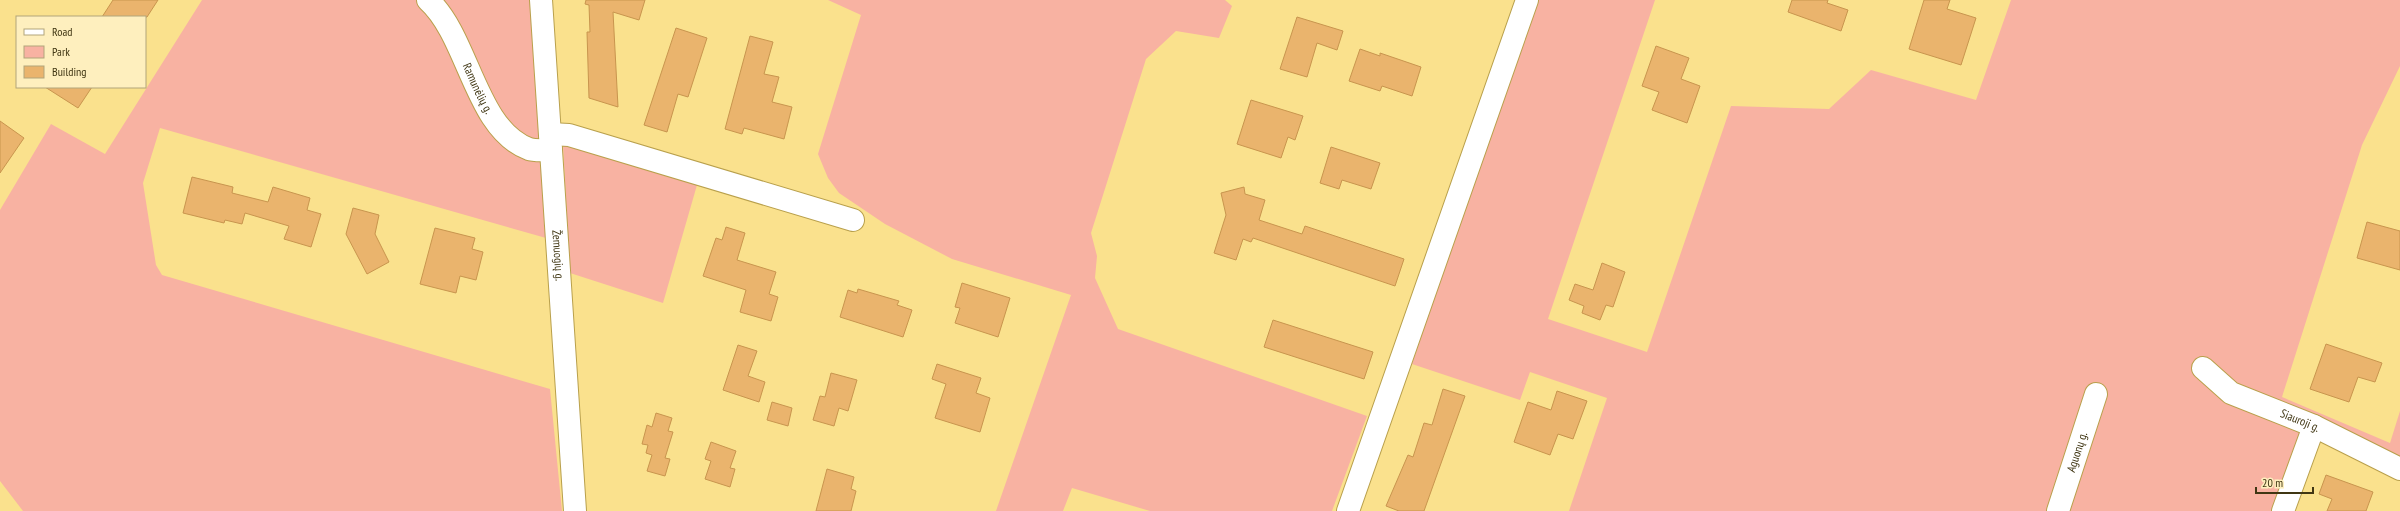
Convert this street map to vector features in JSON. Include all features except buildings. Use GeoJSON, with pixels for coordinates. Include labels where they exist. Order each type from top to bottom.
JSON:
{"type":"FeatureCollection","features":[{"type":"Feature","properties":{"kind":"street","name":"Ramunėlių g."},"geometry":{"type":"LineString","coordinates":[[428,0],[435,6],[453,36],[497,124],[513,140],[530,149],[569,135],[853,220]]}},
{"type":"Feature","properties":{"kind":"street","name":"Žemuogių g."},"geometry":{"type":"LineString","coordinates":[[541,0],[575,511]]}},
{"type":"Feature","properties":{"kind":"street"},"geometry":{"type":"LineString","coordinates":[[1348,511],[1526,0]]}},
{"type":"Feature","properties":{"kind":"street","name":"Siauroji g."},"geometry":{"type":"LineString","coordinates":[[2203,368],[2231,393],[2314,426],[2400,469]]}},
{"type":"Feature","properties":{"kind":"street","name":"Aguonų g."},"geometry":{"type":"LineString","coordinates":[[2058,511],[2096,394]]}},
{"type":"Feature","properties":{"kind":"street"},"geometry":{"type":"LineString","coordinates":[[2283,511],[2314,426]]}},
{"type":"Feature","properties":{"kind":"green space"},"geometry":{"type":"Polygon","coordinates":[[[202,0],[530,0],[546,238],[160,128],[143,183],[156,265],[162,275],[550,389],[562,511],[23,511],[0,481],[0,210],[51,124],[105,154],[202,0]]]}},
{"type":"Feature","properties":{"kind":"green space"},"geometry":{"type":"Polygon","coordinates":[[[828,0],[1225,0],[1232,6],[1219,38],[1176,31],[1146,59],[1091,233],[1097,256],[1095,278],[1118,329],[1367,416],[1332,511],[1150,511],[1072,488],[1063,511],[996,511],[1071,295],[952,259],[885,224],[839,193],[828,178],[818,154],[861,15],[828,0]]]}},
{"type":"Feature","properties":{"kind":"green space"},"geometry":{"type":"Polygon","coordinates":[[[1535,0],[1655,0],[1548,319],[1647,352],[1731,106],[1829,109],[1871,70],[1976,100],[2011,0],[2400,0],[2400,66],[2362,145],[2282,397],[2390,443],[2400,411],[2400,477],[2303,430],[2273,511],[1569,511],[1607,398],[1530,372],[1520,400],[1412,364],[1535,0]]]}},
{"type":"Feature","properties":{"kind":"green space"},"geometry":{"type":"Polygon","coordinates":[[[563,145],[697,185],[663,303],[570,273],[563,145]]]}}]}
